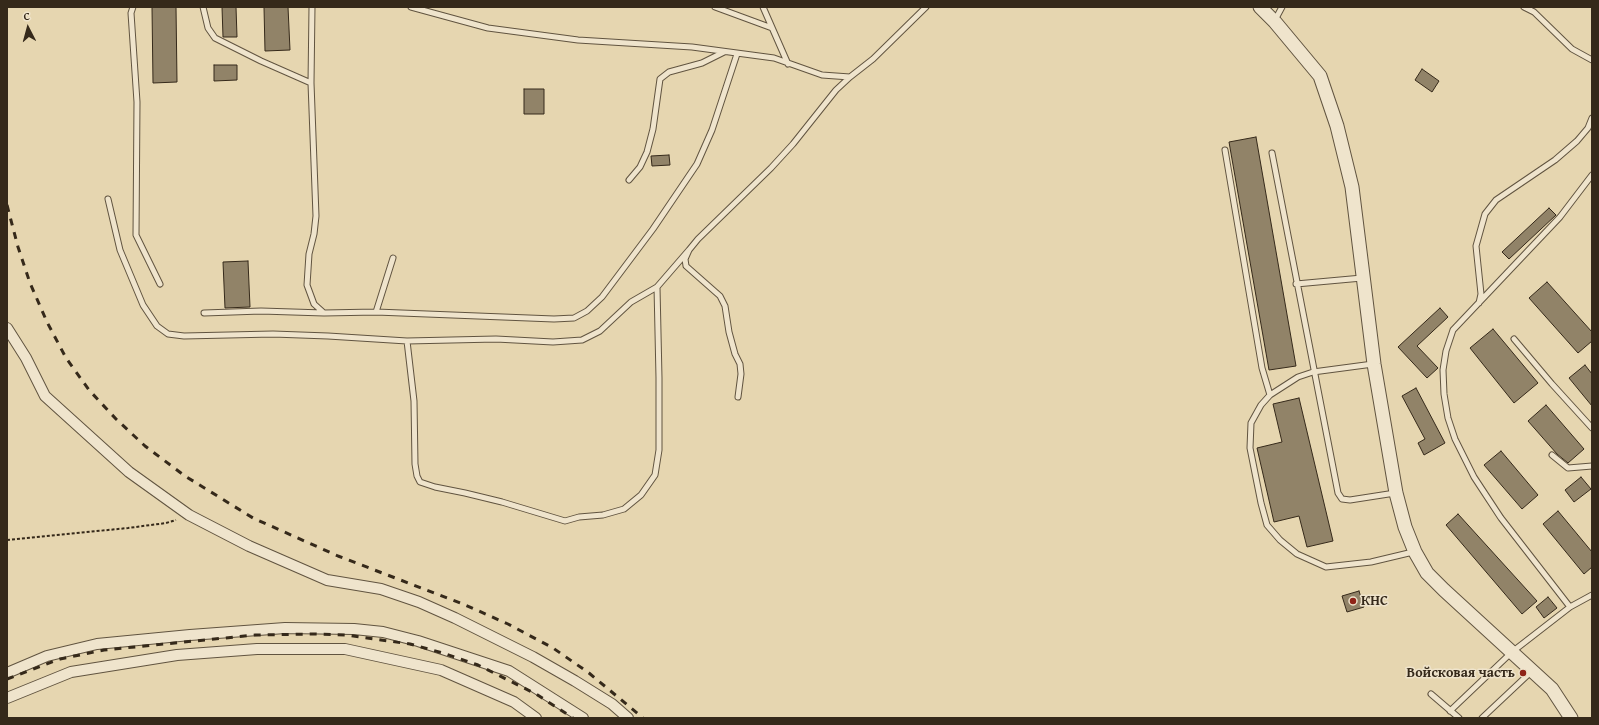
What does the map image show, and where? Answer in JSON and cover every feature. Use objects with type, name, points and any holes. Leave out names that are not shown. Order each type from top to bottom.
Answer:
[{"type":"street","points":[[1260,7],[1275,22],[1320,76],[1337,126],[1352,187],[1374,364],[1396,493],[1405,527],[1415,552],[1427,573],[1552,689],[1571,718]]},
{"type":"street","points":[[7,328],[26,358],[45,396],[129,472],[189,515],[249,546],[327,580],[381,589],[419,602],[455,618],[575,680],[612,704],[628,718]]},
{"type":"street","points":[[7,673],[47,656],[97,644],[286,628],[354,629],[383,632],[418,641],[509,671],[583,718]]},
{"type":"street","points":[[7,698],[71,672],[177,655],[257,649],[345,649],[441,670],[514,702],[536,718]]},
{"type":"lane","points":[[132,7],[131,13],[137,102],[136,235],[160,284]]},
{"type":"lane","points":[[203,7],[208,28],[215,38],[254,58],[311,83]]},
{"type":"lane","points":[[312,7],[311,83],[316,216],[314,234],[309,254],[307,285],[314,304],[324,313]]},
{"type":"lane","points":[[410,7],[488,28],[578,40],[692,47],[774,58],[822,75],[850,77]]},
{"type":"lane","points":[[715,7],[772,28]]},
{"type":"lane","points":[[763,7],[788,64]]},
{"type":"lane","points":[[108,199],[120,250],[143,305],[157,326],[168,334],[184,336],[328,336],[407,341],[496,339],[553,342],[582,340],[600,331],[631,302],[657,286],[689,250],[793,144],[836,90],[873,59],[926,7]]},
{"type":"lane","points":[[1275,22],[1282,7]]},
{"type":"lane","points":[[1524,7],[1534,12],[1572,49],[1592,60]]},
{"type":"lane","points":[[629,180],[640,167],[647,152],[653,129],[660,79],[669,72],[702,63],[725,52]]},
{"type":"lane","points":[[204,313],[261,311],[324,313],[376,312],[554,319],[574,318],[587,311],[602,297],[653,229],[697,164],[712,130],[737,54]]},
{"type":"lane","points":[[1479,303],[1481,294],[1476,246],[1485,214],[1496,200],[1555,160],[1577,141],[1588,128],[1592,118]]},
{"type":"lane","points":[[1225,150],[1262,368],[1270,395]]},
{"type":"lane","points":[[1272,153],[1313,372],[1338,493],[1342,499],[1350,500],[1396,493]]},
{"type":"lane","points":[[1570,607],[1502,518],[1474,477],[1455,439],[1448,418],[1444,394],[1444,370],[1446,351],[1454,330],[1560,217],[1592,175]]},
{"type":"lane","points":[[689,250],[685,259],[686,266],[720,296],[725,306],[729,332],[741,369],[738,397]]},
{"type":"lane","points":[[376,312],[394,258]]},
{"type":"lane","points":[[1296,284],[1363,278]]},
{"type":"lane","points":[[407,341],[414,401],[415,464],[417,476],[420,482],[435,487],[464,492],[502,502],[565,521],[579,517],[603,515],[624,509],[641,495],[655,475],[659,450],[657,286]]},
{"type":"lane","points":[[1514,339],[1592,428]]},
{"type":"lane","points":[[1374,364],[1313,372],[1298,377],[1270,395],[1261,405],[1251,423],[1250,448],[1261,503],[1267,525],[1280,540],[1298,554],[1326,567],[1377,561],[1415,552]]},
{"type":"lane","points":[[1552,455],[1568,468],[1592,466]]},
{"type":"lane","points":[[1450,711],[1512,652],[1570,607],[1592,595]]},
{"type":"lane","points":[[1482,718],[1532,671]]},
{"type":"lane","points":[[1431,694],[1459,718]]},
{"type":"path","points":[[7,540],[166,523],[189,515]]},
{"type":"building","points":[[152,7],[176,7],[177,82],[153,83]]},
{"type":"building","points":[[222,7],[236,7],[237,37],[223,37]]},
{"type":"building","points":[[264,7],[288,7],[290,50],[265,51]]},
{"type":"building","points":[[214,65],[237,65],[237,80],[214,81]]},
{"type":"building","points":[[1422,69],[1439,81],[1432,92],[1415,80]]},
{"type":"building","points":[[524,89],[544,89],[544,114],[524,114]]},
{"type":"building","points":[[1256,137],[1296,366],[1269,370],[1229,142]]},
{"type":"building","points":[[669,155],[670,165],[652,166],[651,156]]},
{"type":"building","points":[[1549,208],[1556,215],[1509,259],[1502,252]]},
{"type":"building","points":[[248,261],[250,307],[225,308],[223,262]]},
{"type":"building","points":[[1547,282],[1592,332],[1592,341],[1578,353],[1529,298]]},
{"type":"building","points":[[1440,308],[1448,317],[1417,346],[1438,368],[1427,378],[1398,347]]},
{"type":"building","points":[[1493,329],[1538,383],[1514,403],[1470,348]]},
{"type":"building","points":[[1585,365],[1592,374],[1592,406],[1569,378]]},
{"type":"building","points":[[1416,388],[1445,443],[1424,455],[1418,443],[1425,439],[1402,396]]},
{"type":"building","points":[[1299,398],[1333,541],[1307,547],[1299,516],[1274,522],[1257,448],[1282,442],[1273,404]]},
{"type":"building","points":[[1546,405],[1584,449],[1568,463],[1557,454],[1528,421]]},
{"type":"building","points":[[1501,451],[1538,495],[1522,509],[1484,465]]},
{"type":"building","points":[[1581,477],[1591,489],[1574,502],[1565,490]]},
{"type":"building","points":[[1558,511],[1592,552],[1592,567],[1584,574],[1543,524]]},
{"type":"building","points":[[1458,514],[1537,601],[1522,614],[1446,525]]},
{"type":"building","name":"КНС","points":[[1359,591],[1364,607],[1347,612],[1342,596]]},
{"type":"building","points":[[1548,597],[1557,608],[1544,618],[1536,607]]},
{"type":"railway","points":[[7,205],[18,247],[30,283],[47,322],[66,358],[89,390],[116,419],[145,446],[185,476],[253,518],[338,556],[463,604],[508,624],[553,648],[589,673],[643,718]]},
{"type":"railway","points":[[7,679],[60,659],[104,650],[255,635],[346,635],[410,644],[478,665],[536,694],[573,718]]},
{"type":"place","name":"КНС","points":[[1353,601]]},
{"type":"place","name":"Войсковая часть","points":[[1523,673]]}]
